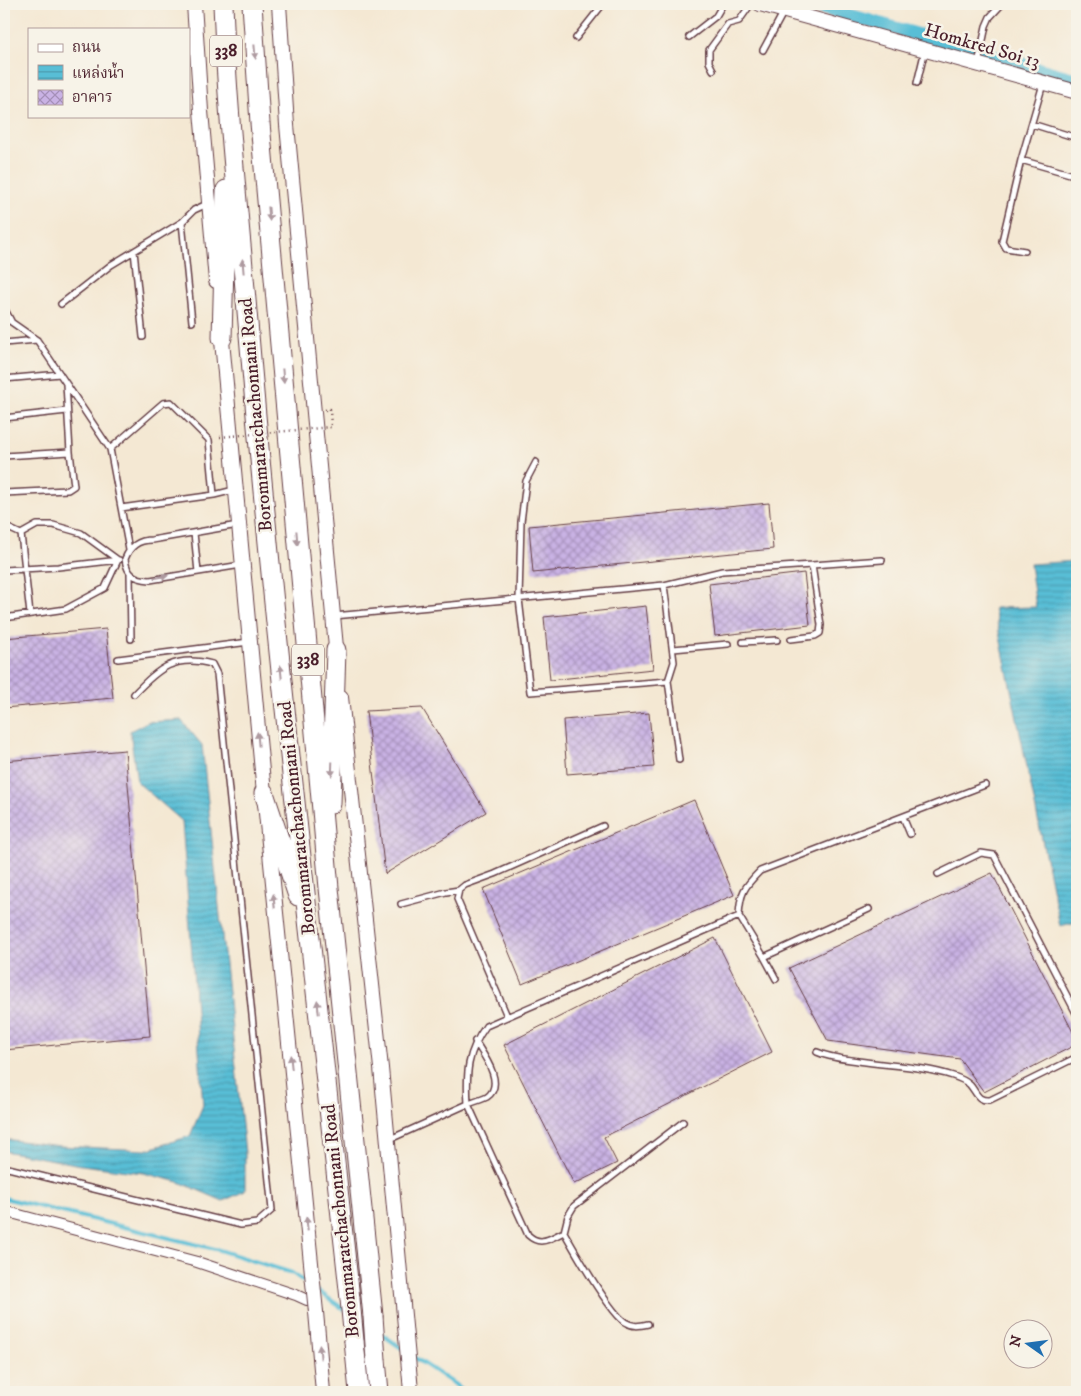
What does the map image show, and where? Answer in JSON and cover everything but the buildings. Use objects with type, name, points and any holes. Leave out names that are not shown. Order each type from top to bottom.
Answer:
[{"type":"highway","name":"Borommaratchachonnani Road","points":[[223,4],[258,449],[359,1392]]},
{"type":"highway","name":"Borommaratchachonnani Road","points":[[252,4],[260,124],[329,888],[373,1316],[379,1392]]},
{"type":"highway","points":[[222,338],[229,99]]},
{"type":"highway","points":[[329,888],[336,650]]},
{"type":"highway","points":[[264,793],[310,933]]},
{"type":"main road","points":[[194,4],[209,202],[238,524],[323,1392]]},
{"type":"main road","points":[[279,4],[288,135],[336,650],[388,1140],[410,1386]]},
{"type":"main road","name":"Homkred Soi 13","points":[[760,4],[926,50],[979,61],[1044,82],[1076,90]]},
{"type":"street","points":[[4,1212],[197,1262],[307,1300]]},
{"type":"lane","points":[[576,38],[603,4]]},
{"type":"lane","points":[[689,37],[716,16],[723,4]]},
{"type":"lane","points":[[713,70],[709,62],[709,50],[728,24],[739,21],[751,4]]},
{"type":"lane","points":[[979,61],[986,26],[990,17],[1002,4]]},
{"type":"lane","points":[[763,50],[784,10]]},
{"type":"lane","points":[[916,83],[926,50]]},
{"type":"lane","points":[[1025,251],[1006,248],[1002,241],[1021,160],[1044,82]]},
{"type":"lane","points":[[1032,124],[1077,138]]},
{"type":"lane","points":[[1021,160],[1077,176]]},
{"type":"lane","points":[[61,304],[111,265],[182,222],[194,210],[209,202]]},
{"type":"lane","points":[[182,222],[192,322]]},
{"type":"lane","points":[[134,251],[143,336]]},
{"type":"lane","points":[[4,308],[13,323]]},
{"type":"lane","points":[[4,320],[7,319],[37,340],[110,449],[128,550],[125,559],[130,574],[131,639]]},
{"type":"lane","points":[[4,343],[37,340]]},
{"type":"lane","points":[[4,379],[60,374]]},
{"type":"lane","points":[[4,493],[68,490],[74,486],[66,383]]},
{"type":"lane","points":[[110,449],[163,403],[171,402],[209,440],[214,496]]},
{"type":"lane","points":[[4,418],[67,411]]},
{"type":"lane","points":[[4,456],[70,452]]},
{"type":"lane","points":[[536,462],[526,481],[521,522],[520,599],[530,692],[668,682]]},
{"type":"lane","points":[[121,508],[214,496],[235,489]]},
{"type":"lane","points":[[21,534],[37,524],[53,525],[81,533],[118,560]]},
{"type":"lane","points":[[128,550],[137,542],[144,540],[238,524]]},
{"type":"lane","points":[[4,526],[21,534]]},
{"type":"lane","points":[[194,533],[198,572]]},
{"type":"lane","points":[[21,534],[30,614]]},
{"type":"lane","points":[[4,570],[58,567],[125,559]]},
{"type":"lane","points":[[4,618],[66,609],[105,588],[118,560]]},
{"type":"lane","points":[[333,616],[664,585],[722,571],[882,560]]},
{"type":"lane","points":[[791,639],[815,636],[820,633],[821,625],[812,564]]},
{"type":"lane","points":[[130,574],[138,579],[150,580],[242,565]]},
{"type":"lane","points":[[664,585],[674,662],[668,682],[678,760]]},
{"type":"lane","points":[[743,642],[776,640]]},
{"type":"lane","points":[[118,659],[249,642]]},
{"type":"lane","points":[[673,650],[728,644]]},
{"type":"lane","points":[[4,1167],[241,1224],[257,1223],[272,1210],[217,674],[212,664],[198,660],[170,664],[148,679],[134,694]]},
{"type":"lane","points":[[776,979],[739,916],[740,900],[747,884],[760,871],[985,785]]},
{"type":"lane","points":[[902,816],[910,834]]},
{"type":"lane","points":[[401,904],[459,890],[603,826]]},
{"type":"lane","points":[[938,874],[981,853],[994,855],[1077,1015]]},
{"type":"lane","points":[[459,890],[457,899],[507,1016]]},
{"type":"lane","points":[[764,957],[869,909]]},
{"type":"lane","points":[[564,1232],[541,1242],[534,1240],[528,1235],[468,1104],[467,1086],[470,1055],[475,1041],[486,1026],[507,1016],[739,916]]},
{"type":"lane","points":[[388,1140],[486,1097],[492,1092],[494,1085],[493,1072],[475,1041]]},
{"type":"lane","points":[[817,1052],[827,1056],[876,1064],[918,1067],[953,1076],[970,1086],[978,1097],[984,1101],[990,1100],[1077,1057]]},
{"type":"lane","points":[[648,1324],[634,1326],[624,1322],[608,1303],[564,1232],[568,1216],[574,1206],[683,1122]]},
{"type":"path","points":[[220,437],[332,427]]},
{"type":"water","points":[[1077,561],[1077,922],[1060,926],[994,608],[1036,607],[1030,564]]},
{"type":"water","points":[[181,720],[202,745],[245,1153],[245,1191],[223,1201],[179,1182],[143,1173],[82,1165],[4,1151],[4,1139],[60,1146],[146,1150],[190,1136],[203,1105],[182,821],[137,782],[130,731],[147,722]]},
{"type":"waterway","points":[[809,4],[1077,80]]},
{"type":"waterway","points":[[4,1198],[219,1250],[292,1273],[310,1286]]},
{"type":"waterway","points":[[318,1291],[345,1310]]},
{"type":"waterway","points":[[380,1333],[403,1349]]},
{"type":"waterway","points":[[411,1355],[466,1392]]}]
